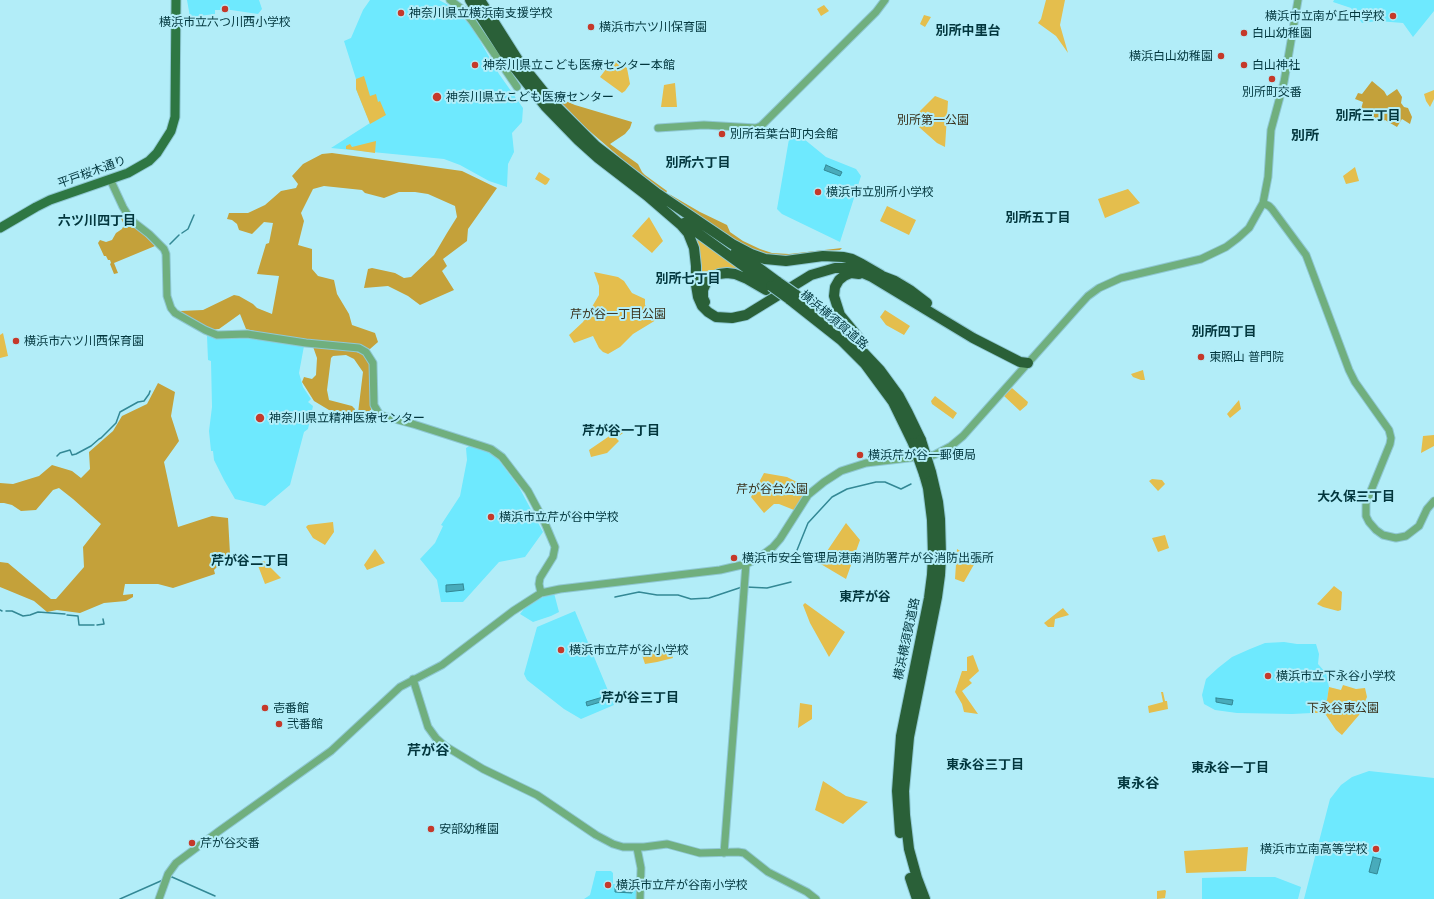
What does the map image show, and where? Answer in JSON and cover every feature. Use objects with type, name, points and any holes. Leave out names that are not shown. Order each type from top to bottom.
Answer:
[{"type":"highway","name":"横浜横須賀道路","points":[[470,0],[510,62],[544,106],[578,140],[598,158],[644,194],[789,298],[854,352],[893,402],[917,441]]},
{"type":"highway","name":"横浜横須賀道路","points":[[480,0],[518,60],[551,101],[596,146],[658,194],[771,286]]},
{"type":"highway","points":[[644,194],[681,225],[688,233],[694,248],[698,297],[702,306],[716,317],[732,318],[746,315],[800,281],[824,270],[846,268],[878,277]]},
{"type":"highway","points":[[658,194],[732,244],[751,254],[766,259],[786,261],[812,257],[843,256],[852,259],[973,338],[1020,362],[1028,364]]},
{"type":"highway","points":[[789,298],[771,286],[736,274],[726,273],[719,274],[711,278],[706,283],[703,290],[703,298],[707,306],[719,314],[736,314],[748,310],[799,277],[822,266],[851,264],[878,277]]},
{"type":"highway","points":[[878,277],[851,273],[844,276],[839,280],[835,287],[834,296],[840,315],[880,365],[891,384]]},
{"type":"highway","name":"横浜横須賀道路","points":[[789,298],[828,319],[846,334],[870,358],[891,384],[907,411],[938,502],[940,519],[940,575],[909,737],[904,791],[909,849],[925,899]]},
{"type":"highway","name":"横浜横須賀道路","points":[[917,899],[900,836],[897,791],[901,736],[929,598],[932,575],[932,520],[927,473]]},
{"type":"main road","name":"平戸桜木通り","points":[[0,228],[36,206],[128,173],[149,160],[157,152],[171,131],[175,117],[176,0]]},
{"type":"street","points":[[450,0],[462,9],[472,21],[517,87]]},
{"type":"street","points":[[658,128],[704,124],[756,128],[761,126],[876,12],[885,0]]},
{"type":"street","points":[[159,899],[168,874],[176,863],[331,751],[400,687],[442,665],[513,611],[541,593],[560,589],[720,570],[746,564],[757,559],[773,547],[808,495],[841,471],[866,463],[934,455],[951,446],[963,436],[1080,304],[1099,288],[1121,278],[1201,259],[1226,247],[1248,228],[1263,203],[1268,177],[1271,130],[1285,74],[1298,0]]},
{"type":"street","points":[[110,179],[131,220],[149,234],[164,249],[166,254],[167,296],[170,308],[175,313],[217,335],[247,334],[306,343],[359,348],[366,352],[373,363],[374,405],[380,416],[413,424],[491,449],[502,457],[528,491],[547,526],[556,547],[553,557],[540,578],[539,584],[541,593]]},
{"type":"street","points":[[1263,203],[1270,206],[1306,255],[1349,370],[1355,382],[1389,430],[1391,438],[1390,444],[1366,503],[1366,516],[1369,522],[1383,535],[1396,538],[1406,536],[1419,526],[1427,509],[1434,500]]},
{"type":"street","points":[[724,853],[746,564]]},
{"type":"street","points":[[413,679],[428,727],[436,738],[445,746],[482,768],[537,796],[596,835],[613,844],[623,847],[637,848],[667,844],[700,853],[738,852],[744,854],[768,872],[807,892],[816,899]]},
{"type":"street","points":[[637,848],[641,868],[640,899]]},
{"type":"shaded area","name":"横浜市立六つ川西小学校","points":[[187,0],[259,0],[262,9],[258,14],[231,10],[215,10],[215,14],[190,17]]},
{"type":"shaded area","name":"神奈川県立こども医療センター","points":[[370,0],[439,0],[452,7],[472,27],[499,74],[523,108],[522,122],[512,133],[514,152],[508,164],[507,187],[489,181],[460,165],[444,159],[331,148],[370,123],[356,89],[356,79],[344,41],[351,38],[363,10]]},
{"type":"shaded area","name":"横浜市立南が丘中学校","points":[[1334,0],[1434,0],[1434,11],[1413,37],[1403,23],[1378,21],[1362,23],[1351,8],[1333,2]]},
{"type":"shaded area","points":[[1372,81],[1384,91],[1387,96],[1397,89],[1402,97],[1401,103],[1404,107],[1408,108],[1412,117],[1410,124],[1402,119],[1397,127],[1385,120],[1383,121],[1371,116],[1358,120],[1363,102],[1355,99],[1358,93],[1362,94]]},
{"type":"shaded area","points":[[556,97],[575,105],[632,122],[630,128],[625,134],[610,144],[638,164],[642,172],[667,191],[666,193],[637,172],[586,128]]},
{"type":"shaded area","name":"横浜市立別所小学校","points":[[789,139],[804,139],[826,157],[856,169],[861,176],[840,242],[782,214],[777,209]]},
{"type":"shaded area","points":[[332,153],[462,171],[497,188],[468,229],[467,241],[443,259],[447,266],[442,271],[454,290],[420,305],[408,296],[388,286],[364,288],[368,269],[372,268],[395,273],[404,278],[411,277],[434,255],[457,217],[455,206],[428,194],[415,192],[399,192],[384,198],[365,193],[362,190],[324,186],[313,189],[301,213],[304,221],[298,245],[312,249],[312,269],[318,276],[334,280],[337,294],[349,314],[352,325],[375,333],[378,342],[370,349],[347,343],[348,349],[365,355],[370,363],[371,410],[367,413],[358,413],[363,372],[354,359],[346,355],[333,356],[331,358],[327,390],[329,400],[352,406],[355,409],[353,414],[329,410],[314,401],[302,382],[304,377],[312,379],[316,375],[317,358],[311,341],[271,335],[246,329],[240,314],[219,329],[209,330],[180,314],[180,311],[203,310],[234,295],[239,296],[257,308],[272,314],[279,276],[257,274],[266,244],[269,243],[273,223],[264,222],[252,234],[239,230],[237,224],[232,220],[227,219],[229,213],[248,213],[265,205],[281,191],[296,188],[298,184],[292,176],[303,164],[322,154]]},
{"type":"shaded area","points":[[826,165],[842,172],[840,176],[824,170]]},
{"type":"shaded area","points":[[669,194],[700,212],[727,225],[730,232],[743,241],[772,253],[789,254],[842,248],[840,250],[824,251],[785,260],[754,253],[679,204]]},
{"type":"shaded area","points":[[122,213],[155,246],[114,263],[118,273],[114,274],[110,260],[104,256],[98,243],[100,240],[106,242],[112,240],[116,233],[122,229],[124,225],[120,216]]},
{"type":"shaded area","name":"神奈川県立精神医療センター","points":[[207,336],[218,338],[254,337],[304,346],[299,373],[303,387],[311,399],[308,402],[313,406],[308,429],[304,432],[290,485],[265,506],[235,499],[214,460],[213,451],[211,451],[209,431],[212,407],[211,361],[208,360]]},
{"type":"shaded area","points":[[158,383],[175,392],[171,416],[179,441],[164,462],[178,527],[212,516],[228,518],[230,554],[214,570],[215,574],[173,588],[158,584],[125,584],[123,595],[133,594],[133,597],[126,601],[104,603],[80,613],[57,610],[47,612],[34,601],[0,587],[0,562],[8,563],[51,599],[56,599],[84,567],[83,547],[101,524],[59,488],[53,490],[36,510],[21,511],[12,505],[0,503],[0,483],[13,484],[39,476],[52,465],[72,471],[81,478],[90,469],[89,452],[113,431],[122,416],[147,404]]},
{"type":"shaded area","name":"横浜市立芹が谷中学校","points":[[471,445],[489,452],[498,459],[519,487],[543,532],[525,557],[499,562],[463,602],[441,602],[437,580],[420,559],[435,543],[443,526],[441,525],[460,496],[467,460],[466,448]]},
{"type":"shaded area","points":[[463,584],[464,590],[446,592],[446,585]]},
{"type":"shaded area","points":[[554,593],[559,612],[533,622],[520,614],[527,605]]},
{"type":"shaded area","name":"横浜市立芹が谷小学校","points":[[575,611],[614,705],[581,719],[564,709],[527,680],[524,674],[537,627]]},
{"type":"shaded area","name":"横浜市立下永谷小学校","points":[[1284,642],[1316,644],[1319,654],[1318,664],[1326,673],[1329,687],[1327,700],[1312,713],[1237,713],[1215,710],[1204,704],[1202,695],[1206,679],[1232,657],[1265,643]]},
{"type":"shaded area","points":[[603,697],[604,701],[587,706],[586,702]]},
{"type":"shaded area","points":[[1216,698],[1233,700],[1232,705],[1216,702]]},
{"type":"shaded area","name":"横浜市立南高等学校","points":[[1369,771],[1434,778],[1434,899],[1304,899],[1330,799],[1341,785],[1352,777]]},
{"type":"shaded area","points":[[1373,857],[1381,859],[1377,874],[1369,872]]},
{"type":"shaded area","name":"横浜市立芹が谷南小学校","points":[[596,871],[611,871],[613,873],[613,884],[636,885],[636,899],[584,899],[590,895]]},
{"type":"shaded area","points":[[1275,877],[1301,887],[1298,899],[1202,899],[1202,878]]},
{"type":"shaded area","points":[[615,888],[632,888],[632,893],[615,892]]},
{"type":"green space","points":[[1046,0],[1065,0],[1060,25],[1068,53],[1056,36],[1038,23],[1041,19]]},
{"type":"green space","points":[[824,5],[829,11],[821,16],[817,9]]},
{"type":"green space","points":[[924,15],[931,17],[925,27],[920,24]]},
{"type":"green space","points":[[613,60],[627,68],[630,84],[622,93],[600,77]]},
{"type":"green space","points":[[364,76],[370,96],[376,94],[378,102],[380,101],[386,115],[370,124],[356,89],[356,79]]},
{"type":"green space","points":[[675,83],[677,107],[661,107],[664,85]]},
{"type":"green space","points":[[1434,90],[1434,99],[1430,107],[1424,94]]},
{"type":"green space","name":"別所第一公園","points":[[935,96],[948,101],[945,147],[937,143],[911,120]]},
{"type":"green space","points":[[376,141],[375,153],[346,149],[346,146],[350,144],[352,147]]},
{"type":"green space","points":[[1355,167],[1359,181],[1346,184],[1343,176]]},
{"type":"green space","points":[[539,172],[550,179],[547,184],[545,185],[535,179]]},
{"type":"green space","points":[[1128,189],[1140,203],[1105,218],[1098,199]]},
{"type":"green space","points":[[887,206],[916,220],[909,235],[880,221]]},
{"type":"green space","points":[[649,217],[663,241],[652,253],[632,236]]},
{"type":"green space","points":[[693,234],[744,271],[742,273],[714,270],[702,279],[699,286]]},
{"type":"green space","name":"芹が谷一丁目公園","points":[[594,272],[618,277],[624,281],[632,293],[645,299],[645,305],[656,320],[633,334],[620,347],[608,354],[599,348],[593,336],[574,343],[569,335],[583,322],[599,295],[599,286]]},
{"type":"green space","points":[[885,310],[910,326],[904,335],[886,325],[880,317]]},
{"type":"green space","points":[[3,333],[8,356],[0,358],[0,335]]},
{"type":"green space","points":[[1143,370],[1145,380],[1133,377],[1131,374]]},
{"type":"green space","points":[[1012,388],[1028,402],[1027,405],[1020,411],[1004,396]]},
{"type":"green space","points":[[935,396],[957,413],[953,419],[932,404],[931,401]]},
{"type":"green space","points":[[1239,400],[1241,409],[1230,418],[1227,414]]},
{"type":"green space","points":[[618,427],[623,433],[616,438],[619,441],[607,453],[591,457],[589,450],[608,437]]},
{"type":"green space","points":[[1434,435],[1434,446],[1421,453],[1423,436]]},
{"type":"green space","name":"芹が谷台公園","points":[[764,473],[787,477],[797,482],[798,486],[805,494],[794,510],[779,504],[774,504],[764,513],[751,497]]},
{"type":"green space","points":[[1152,479],[1162,480],[1165,484],[1158,491],[1149,481]]},
{"type":"green space","points":[[333,522],[334,532],[325,545],[313,538],[306,527],[308,525]]},
{"type":"green space","points":[[846,523],[860,540],[846,579],[819,563]]},
{"type":"green space","points":[[1165,535],[1169,548],[1158,552],[1152,538]]},
{"type":"green space","points":[[375,549],[385,563],[367,570],[364,565]]},
{"type":"green space","points":[[957,549],[976,561],[964,582],[955,579]]},
{"type":"green space","points":[[264,561],[281,578],[265,584],[257,563]]},
{"type":"green space","points":[[1334,586],[1342,592],[1341,610],[1338,611],[1317,604]]},
{"type":"green space","points":[[805,603],[845,632],[829,657],[810,623],[803,605]]},
{"type":"green space","points":[[1063,608],[1069,615],[1055,619],[1054,627],[1048,627],[1044,623]]},
{"type":"green space","points":[[669,647],[673,658],[645,664],[642,655]]},
{"type":"green space","points":[[973,655],[979,671],[969,680],[972,683],[962,691],[978,714],[964,712],[962,704],[955,692],[962,671],[967,671],[967,657]]},
{"type":"green space","name":"下永谷東公園","points":[[1343,685],[1356,689],[1365,688],[1367,697],[1359,715],[1342,735],[1336,730],[1326,715],[1322,713],[1312,713],[1327,700],[1329,687],[1341,690]]},
{"type":"green space","points":[[1161,692],[1163,692],[1165,701],[1167,701],[1168,709],[1149,713],[1148,706],[1163,702]]},
{"type":"green space","points":[[800,703],[812,705],[812,719],[798,728]]},
{"type":"green space","points":[[823,781],[846,796],[868,802],[843,824],[815,810]]},
{"type":"green space","points":[[1248,847],[1246,871],[1186,873],[1184,851]]},
{"type":"green space","points":[[1165,890],[1165,898],[1157,899],[1157,891]]},
{"type":"waterway","points":[[182,233],[188,229],[194,215]]},
{"type":"waterway","points":[[170,244],[179,235]]},
{"type":"waterway","points":[[57,456],[60,453],[70,450],[72,455],[76,454],[91,446],[116,423],[120,412],[138,402],[144,401],[150,391]]},
{"type":"waterway","points":[[793,560],[808,523],[832,497],[847,489],[876,482],[885,482],[901,489],[911,484]]},
{"type":"waterway","points":[[746,587],[767,588],[791,582]]},
{"type":"waterway","points":[[615,597],[639,592],[657,595],[678,595],[691,599],[709,598],[742,587]]},
{"type":"waterway","points":[[6,611],[12,611],[23,616],[38,612],[65,614]]},
{"type":"waterway","points":[[67,615],[78,616],[79,625],[94,625]]},
{"type":"waterway","points":[[97,625],[104,624],[103,619]]},
{"type":"waterway","points":[[169,878],[172,877],[215,896]]},
{"type":"waterway","points":[[120,899],[163,880]]},
{"type":"place","name":"横浜市立六つ川西小学校","points":[[225,9]]},
{"type":"place","name":"神奈川県立横浜南支援学校","points":[[401,13]]},
{"type":"place","name":"横浜市立南が丘中学校","points":[[1393,16]]},
{"type":"place","name":"横浜市六ツ川保育園","points":[[591,27]]},
{"type":"place","name":"白山幼稚園","points":[[1244,33]]},
{"type":"place","name":"横浜白山幼稚園","points":[[1221,56]]},
{"type":"place","name":"神奈川県立こども医療センター本館","points":[[475,65]]},
{"type":"place","name":"白山神社","points":[[1244,65]]},
{"type":"place","name":"別所町交番","points":[[1272,79]]},
{"type":"place","name":"神奈川県立こども医療センター","points":[[437,97]]},
{"type":"place","name":"別所若葉台町内会館","points":[[722,134]]},
{"type":"place","name":"横浜市立別所小学校","points":[[818,192]]},
{"type":"place","name":"横浜市六ツ川西保育園","points":[[16,341]]},
{"type":"place","name":"東照山 普門院","points":[[1201,357]]},
{"type":"place","name":"神奈川県立精神医療センター","points":[[260,418]]},
{"type":"place","name":"横浜芹が谷一郵便局","points":[[860,455]]},
{"type":"place","name":"横浜市立芹が谷中学校","points":[[491,517]]},
{"type":"place","name":"横浜市安全管理局港南消防署芹が谷消防出張所","points":[[734,558]]},
{"type":"place","name":"横浜市立芹が谷小学校","points":[[561,650]]},
{"type":"place","name":"横浜市立下永谷小学校","points":[[1268,676]]},
{"type":"place","name":"壱番館","points":[[265,708]]},
{"type":"place","name":"弐番館","points":[[279,724]]},
{"type":"place","name":"安部幼稚園","points":[[431,829]]},
{"type":"place","name":"芹が谷交番","points":[[192,843]]},
{"type":"place","name":"横浜市立南高等学校","points":[[1376,849]]},
{"type":"place","name":"横浜市立芹が谷南小学校","points":[[608,885]]},
{"type":"district","name":"別所中里台","points":[[968,31]]},
{"type":"district","name":"別所三丁目","points":[[1368,116]]},
{"type":"district","name":"別所","points":[[1305,136]]},
{"type":"district","name":"別所六丁目","points":[[698,163]]},
{"type":"district","name":"別所五丁目","points":[[1038,218]]},
{"type":"district","name":"六ツ川四丁目","points":[[97,221]]},
{"type":"district","name":"別所七丁目","points":[[688,279]]},
{"type":"district","name":"別所四丁目","points":[[1224,332]]},
{"type":"district","name":"芹が谷一丁目","points":[[621,431]]},
{"type":"district","name":"大久保三丁目","points":[[1356,497]]},
{"type":"district","name":"芹が谷二丁目","points":[[250,561]]},
{"type":"district","name":"東芹が谷","points":[[865,597]]},
{"type":"district","name":"芹が谷三丁目","points":[[640,698]]},
{"type":"district","name":"芹が谷","points":[[428,751]]},
{"type":"district","name":"東永谷三丁目","points":[[985,765]]},
{"type":"district","name":"東永谷一丁目","points":[[1230,768]]},
{"type":"district","name":"東永谷","points":[[1138,784]]}]
